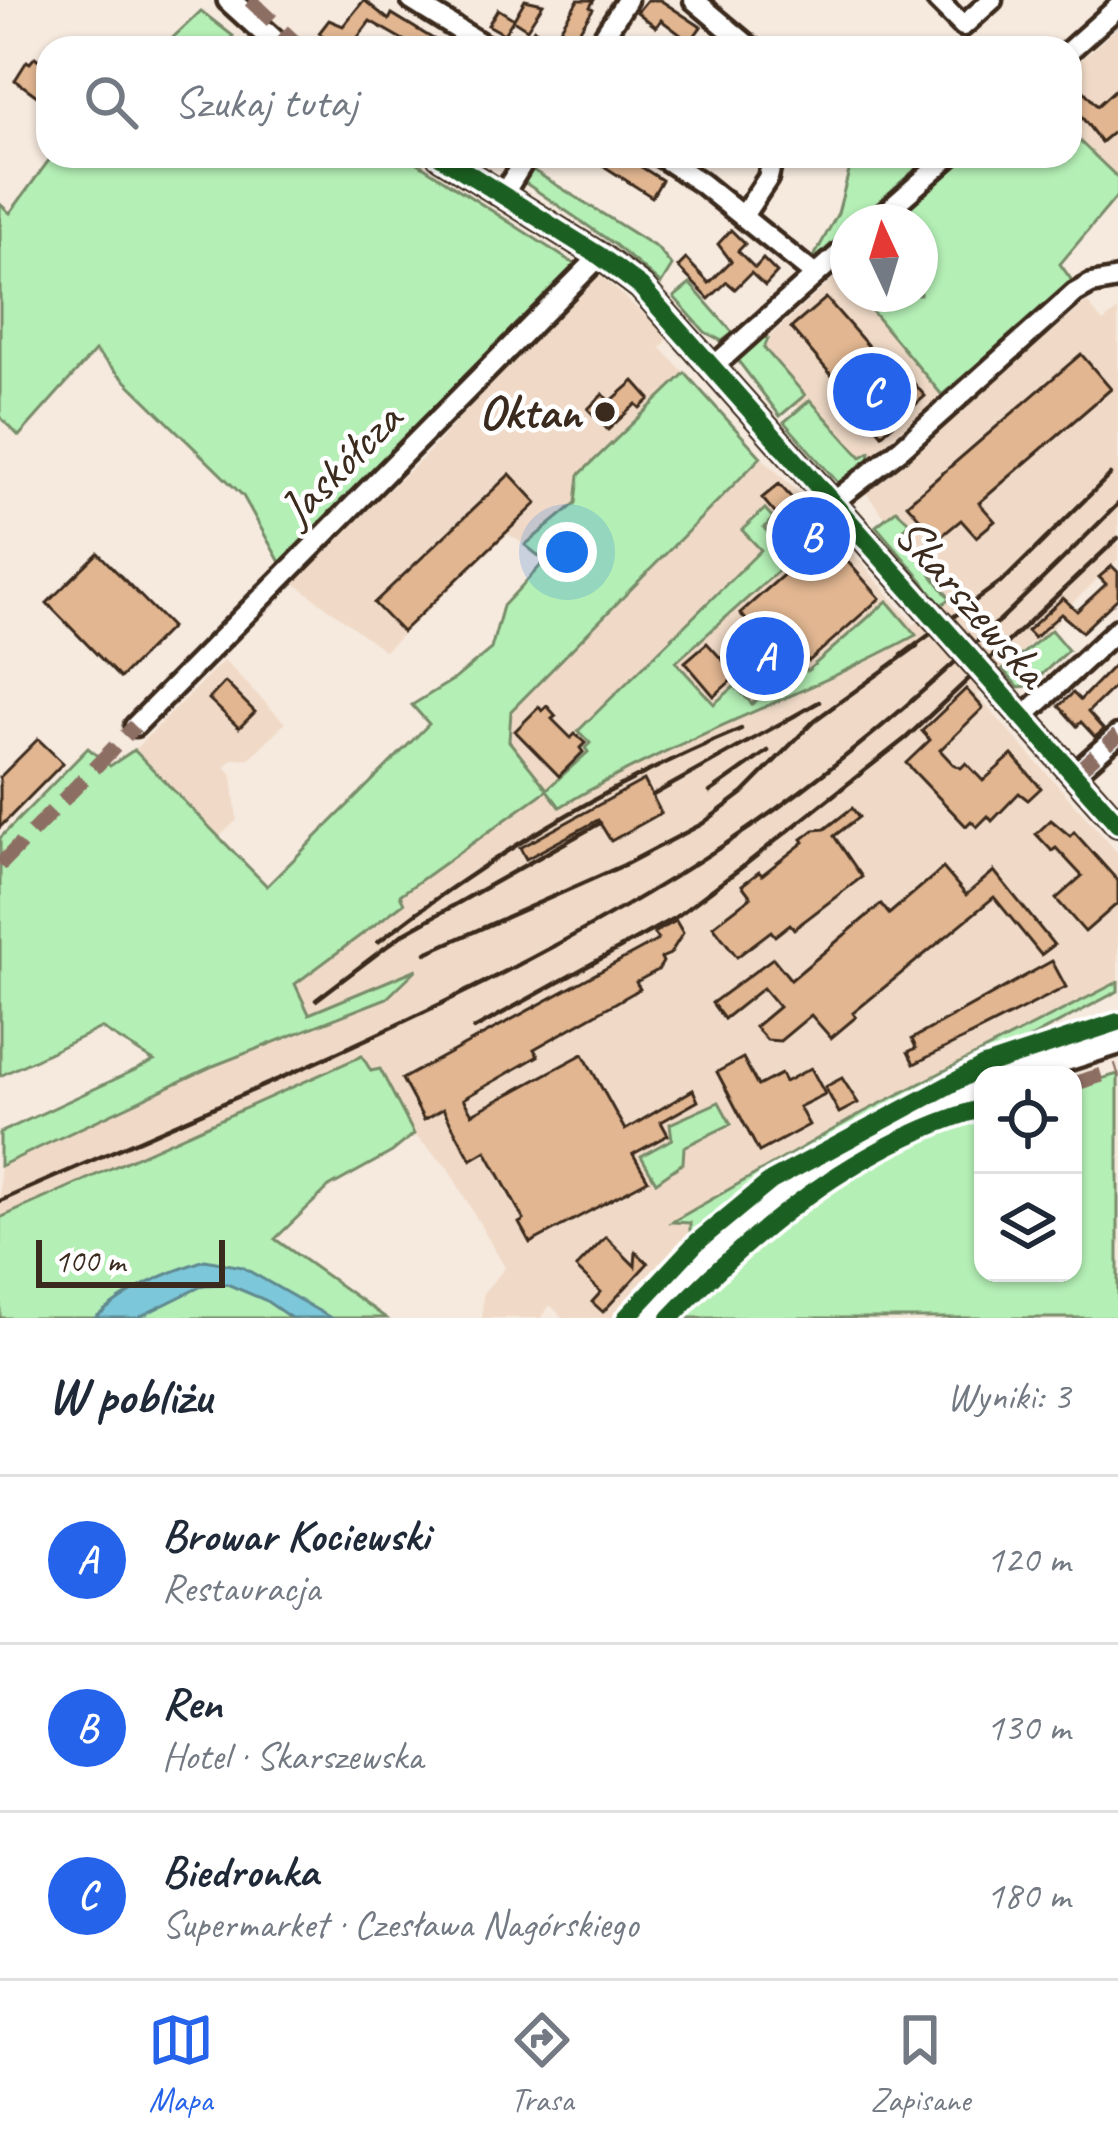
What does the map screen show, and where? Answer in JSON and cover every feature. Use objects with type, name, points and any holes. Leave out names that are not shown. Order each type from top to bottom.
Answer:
[{"type":"main road","points":[[230,0],[269,36]]},
{"type":"main road","name":"Skarszewska","points":[[459,168],[600,256],[640,287],[1118,824]]},
{"type":"main road","points":[[1045,1066],[1118,1042]]},
{"type":"main road","points":[[1082,1066],[1118,1055]]},
{"type":"main road","points":[[645,1318],[693,1266],[784,1188],[896,1121],[974,1090]]},
{"type":"main road","points":[[659,1318],[723,1253],[798,1193],[894,1136],[974,1102]]},
{"type":"street","points":[[411,0],[469,36]]},
{"type":"street","points":[[604,36],[626,0]]},
{"type":"street","points":[[694,0],[737,36]]},
{"type":"street","points":[[937,0],[963,26],[992,0]]},
{"type":"street","points":[[1082,40],[1118,8]]},
{"type":"street","points":[[503,195],[520,168]]},
{"type":"street","points":[[679,168],[815,275]]},
{"type":"street","points":[[743,216],[770,168]]},
{"type":"street","points":[[895,204],[936,168]]},
{"type":"street","name":"Jaskółcza","points":[[135,726],[600,256]]},
{"type":"street","points":[[714,366],[830,262]]},
{"type":"street","points":[[832,503],[902,448],[1075,293],[1091,284],[1118,279]]},
{"type":"street","points":[[1022,718],[1118,629]]},
{"type":"street","points":[[1073,775],[1118,735]]},
{"type":"shaded area","points":[[1118,27],[1118,178],[1082,144],[1082,58]]},
{"type":"shaded area","points":[[592,273],[669,337],[661,348],[685,373],[579,474],[576,503],[525,545],[508,534],[385,651],[289,579],[422,459]]},
{"type":"shaded area","points":[[830,282],[830,312],[872,312],[942,395],[851,474],[753,351]]},
{"type":"shaded area","points":[[1087,302],[1103,322],[1118,310],[1118,559],[1056,619],[1051,630],[977,695],[1118,853],[1118,982],[864,1112],[675,1222],[690,1223],[690,1242],[621,1318],[563,1318],[550,1305],[541,1318],[482,1318],[483,1293],[505,1268],[448,1168],[414,1134],[380,1070],[0,1228],[0,1166],[213,1066],[387,997],[414,972],[308,1015],[295,984],[403,902],[399,895],[547,790],[509,741],[511,711],[761,457],[822,515],[914,625],[948,598],[866,493]]},
{"type":"shaded area","points":[[224,660],[285,723],[249,759],[233,759],[225,766],[232,775],[237,820],[219,837],[134,750]]},
{"type":"green space","points":[[201,11],[233,36],[175,36]]},
{"type":"green space","points":[[1082,144],[1118,178],[1118,195],[1060,264],[1073,282],[942,395],[873,312],[938,312],[938,204],[906,204],[947,168],[1082,168]]},
{"type":"green space","points":[[43,168],[426,168],[579,267],[281,564],[243,496],[95,351],[19,436],[0,417],[0,204],[10,213]]},
{"type":"green space","points":[[850,168],[917,168],[876,204],[840,204]]},
{"type":"green space","points":[[531,169],[657,248],[672,266],[661,284],[614,244],[524,182]]},
{"type":"green space","points":[[830,228],[830,245],[811,262]]},
{"type":"green space","points":[[690,284],[733,333],[722,341],[705,332],[674,297]]},
{"type":"green space","points":[[759,335],[768,339],[764,348],[805,395],[780,416],[739,362],[747,345]]},
{"type":"green space","points":[[685,373],[761,457],[511,711],[509,741],[547,789],[588,752],[585,748],[590,743],[578,731],[761,550],[742,530],[765,509],[773,518],[764,528],[787,554],[788,562],[676,662],[714,704],[735,686],[752,704],[766,692],[769,695],[802,667],[807,671],[887,601],[916,635],[647,760],[560,807],[547,790],[400,895],[404,903],[295,984],[309,1014],[417,969],[387,998],[213,1066],[0,1166],[0,1133],[154,1061],[101,1028],[0,1076],[0,838],[88,748],[110,766],[134,750],[267,886],[429,724],[412,705],[491,649],[503,606],[545,561],[525,545],[576,503],[579,475]]},
{"type":"green space","points":[[810,400],[861,457],[870,452],[869,463],[840,485],[784,422]]},
{"type":"green space","points":[[896,510],[909,522],[901,534],[950,599],[938,607],[923,581],[876,526]]},
{"type":"green space","points":[[1051,630],[1068,650],[1029,686],[1018,687],[1003,670]]},
{"type":"green space","points":[[1118,982],[1118,991],[770,1177],[690,1242],[690,1223],[672,1222],[864,1112]]},
{"type":"green space","points":[[362,1056],[371,1071],[380,1069],[414,1134],[392,1152],[329,1187],[275,1239],[386,1318],[0,1318],[0,1218]]},
{"type":"green space","points":[[1118,1074],[1118,1318],[679,1318],[744,1254],[818,1195],[898,1146],[974,1114],[974,1282],[1082,1282],[1082,1084]]},
{"type":"green space","points":[[719,1102],[731,1124],[684,1147],[683,1163],[656,1182],[641,1156],[672,1139],[670,1124]]},
{"type":"water","points":[[205,1260],[242,1267],[331,1318],[291,1318],[265,1300],[227,1284],[204,1285],[137,1318],[95,1318],[147,1283]]},
{"type":"building","points":[[364,0],[389,20],[392,14],[428,36],[396,36],[370,21],[359,36],[319,33],[329,20],[343,26]]},
{"type":"building","points":[[525,0],[543,4],[527,29],[513,20],[504,34],[488,25],[498,9],[514,19]]},
{"type":"building","points":[[578,0],[594,0],[576,36],[550,36],[554,31],[557,34]]},
{"type":"building","points":[[647,0],[660,0],[701,27],[694,36],[682,36],[661,20],[656,27],[637,12]]},
{"type":"building","points":[[36,58],[36,95],[15,80]]},
{"type":"building","points":[[1118,87],[1118,128],[1101,142],[1082,117],[1082,91],[1097,106]]},
{"type":"building","points":[[607,168],[643,168],[662,180],[652,197]]},
{"type":"building","points":[[731,230],[745,244],[738,251],[755,268],[763,259],[777,273],[765,286],[751,273],[735,289],[727,282],[709,299],[678,267],[686,259],[709,283],[731,261],[718,244]]},
{"type":"building","points":[[826,298],[830,312],[838,312],[897,379],[905,373],[925,396],[882,434],[791,328]]},
{"type":"building","points":[[1081,354],[1111,389],[979,503],[995,521],[976,537],[961,520],[938,539],[907,504]]},
{"type":"building","points":[[634,381],[650,399],[640,408],[636,404],[608,430],[588,409],[603,394],[610,402]]},
{"type":"building","points":[[510,474],[537,503],[402,632],[374,603]]},
{"type":"building","points":[[779,484],[815,524],[819,520],[829,531],[824,535],[880,598],[809,661],[804,656],[769,688],[765,684],[752,696],[735,677],[714,696],[685,662],[707,643],[726,664],[759,634],[740,613],[797,563],[770,528],[780,519],[762,498]]},
{"type":"building","points":[[98,553],[171,627],[120,678],[47,603]]},
{"type":"building","points":[[1112,566],[1118,572],[1118,598],[1082,632],[1061,614],[1034,638],[1027,631],[1063,598],[1077,611],[1106,584],[1099,577]]},
{"type":"building","points":[[1118,661],[1118,683],[1088,712],[1104,730],[1095,737],[1059,706],[1073,693],[1080,700]]},
{"type":"building","points":[[225,682],[255,712],[239,728],[209,699]]},
{"type":"building","points":[[966,689],[983,708],[940,750],[961,768],[966,763],[983,781],[1012,755],[1041,788],[1028,800],[1019,793],[992,821],[988,816],[977,827],[971,821],[966,826],[906,763],[930,740],[922,731]]},
{"type":"building","points":[[547,706],[556,716],[552,719],[571,738],[575,734],[585,743],[580,748],[583,752],[559,776],[515,731],[539,707],[542,711]]},
{"type":"building","points":[[38,739],[63,763],[0,827],[0,777]]},
{"type":"building","points":[[644,780],[661,813],[611,841],[598,820],[526,859],[520,848]]},
{"type":"building","points":[[852,808],[859,817],[834,836],[862,877],[794,929],[790,924],[775,936],[771,931],[737,957],[713,926],[751,897],[742,885],[759,872],[762,875],[814,830],[825,829]]},
{"type":"building","points":[[1051,820],[1070,836],[1074,832],[1118,881],[1118,903],[1085,932],[1056,899],[1082,876],[1036,834]]},
{"type":"building","points":[[943,868],[966,895],[994,871],[1054,945],[1041,955],[994,897],[853,1013],[856,1017],[831,1038],[811,1015],[780,1041],[767,1040],[755,1027],[779,1007],[763,988],[724,1019],[712,1003],[773,958],[791,980],[881,904],[889,914]]},
{"type":"building","points":[[676,921],[683,933],[670,954],[661,958],[658,970],[636,982],[640,989],[534,1049],[538,1056],[463,1099],[472,1114],[583,1054],[625,1130],[693,1090],[698,1101],[661,1122],[668,1135],[633,1154],[648,1180],[530,1243],[519,1223],[524,1220],[486,1151],[471,1160],[443,1109],[424,1120],[402,1079],[658,940],[654,933]]},
{"type":"building","points":[[1052,961],[1066,987],[914,1064],[908,1052],[916,1048],[912,1039]]},
{"type":"building","points":[[743,1058],[758,1086],[781,1074],[785,1082],[811,1068],[825,1094],[799,1107],[809,1125],[759,1152],[717,1072]]},
{"type":"building","points":[[842,1078],[858,1103],[839,1113],[825,1087]]},
{"type":"building","points":[[606,1237],[635,1266],[636,1252],[648,1263],[603,1312],[592,1302],[601,1292],[576,1268]]},
{"type":"railway","points":[[902,655],[1007,577],[1110,475]]},
{"type":"railway","points":[[0,1201],[371,1037],[553,947],[641,897],[780,806],[882,726],[979,640],[1118,504]]},
{"type":"railway","points":[[474,1029],[676,917],[741,868],[906,738],[1118,538]]},
{"type":"railway","points":[[426,953],[624,865],[702,824],[743,793],[815,720],[917,646]]},
{"type":"railway","points":[[653,795],[819,702]]},
{"type":"railway","points":[[378,942],[463,880],[552,824],[645,773],[741,729]]},
{"type":"railway","points":[[710,792],[768,751]]},
{"type":"railway","points":[[316,1000],[403,934],[600,823]]},
{"type":"marked path","points":[[250,0],[288,36]]},
{"type":"marked path","points":[[0,865],[135,726]]},
{"type":"marked path","points":[[1073,775],[1118,735]]},
{"type":"marked path","points":[[1082,1081],[1118,1070]]},
{"type":"cycle path","points":[[459,168],[641,287],[1118,824]]},
{"type":"cycle path","points":[[626,1318],[696,1243],[771,1181],[984,1066],[1118,1022]]},
{"type":"cycle path","points":[[670,1318],[738,1252],[813,1192],[895,1142],[974,1111]]},
{"type":"place","name":"Biedronka","points":[[872,392]]},
{"type":"place","name":"Oktan","points":[[605,412]]},
{"type":"place","name":"Ren","points":[[811,536]]},
{"type":"place","name":"Browar Kociewski","points":[[765,656]]}]
